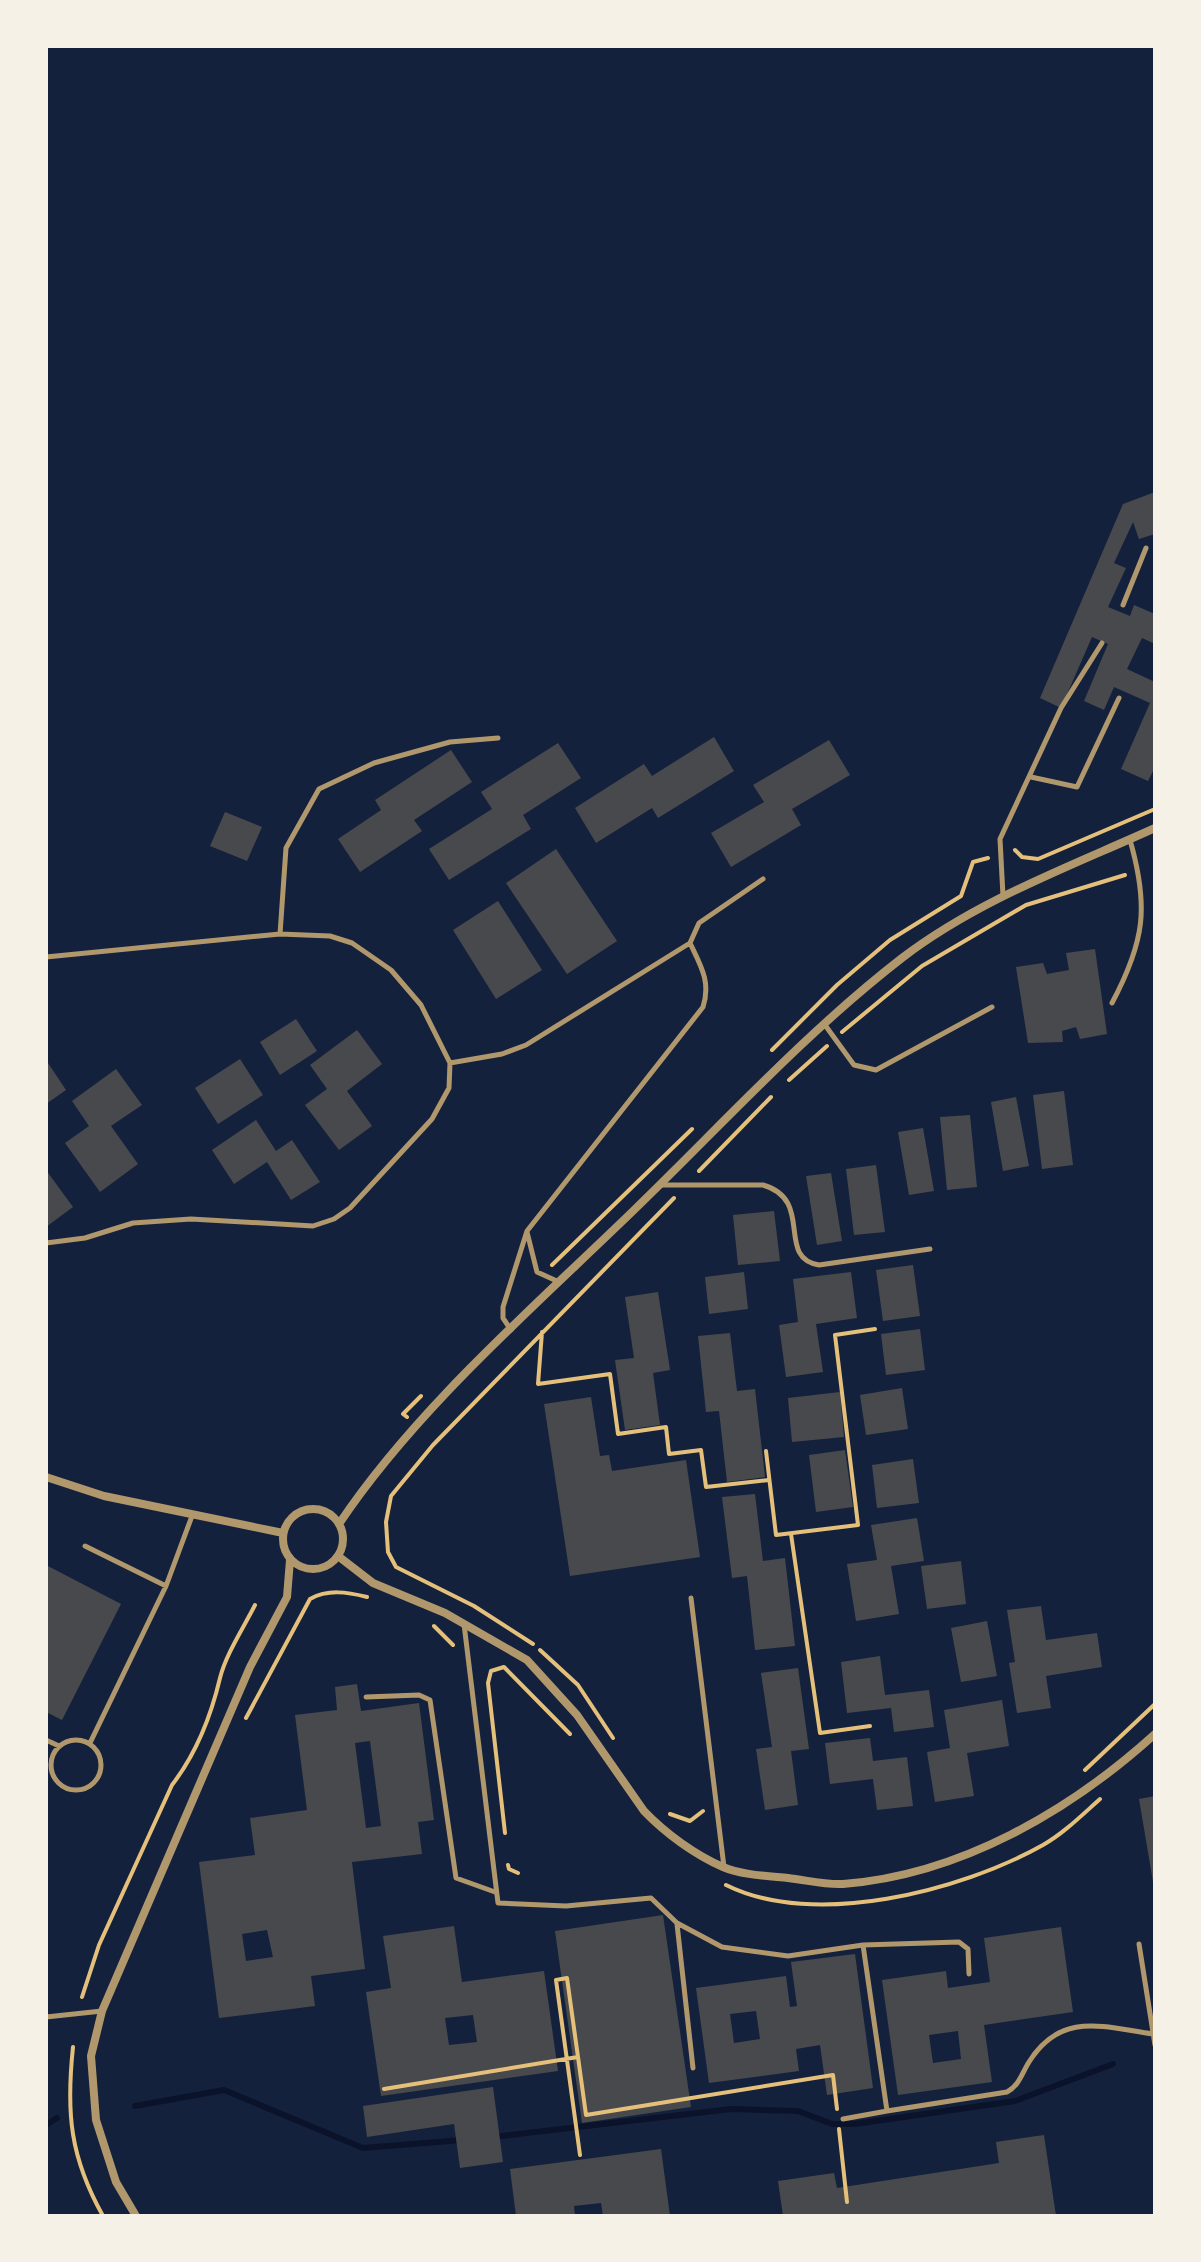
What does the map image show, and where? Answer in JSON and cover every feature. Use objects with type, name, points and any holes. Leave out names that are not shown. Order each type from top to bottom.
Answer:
[{"type":"street","points":[[339,1524],[362,1489],[418,1426],[511,1331],[825,1025],[903,957],[1003,896],[1155,828]]},
{"type":"street","points":[[46,1477],[104,1496],[283,1533]]},
{"type":"street","points":[[136,2216],[116,2182],[96,2120],[91,2056],[102,2011],[222,1733],[287,1597],[290,1560],[283,1543],[283,1533],[294,1515],[313,1508],[332,1516],[339,1524],[343,1540],[338,1556],[324,1567],[315,1569],[306,1569],[290,1560]]},
{"type":"street","points":[[338,1556],[373,1583],[464,1624],[527,1660],[577,1715],[650,1818],[725,1868],[840,1884],[905,1874],[974,1851],[1048,1815],[1102,1779],[1155,1734]]},
{"type":"lane","points":[[1123,605],[1146,548]]},
{"type":"lane","points":[[1003,896],[998,846],[1061,708],[1102,643]]},
{"type":"lane","points":[[1031,777],[1077,787],[1119,698]]},
{"type":"lane","points":[[280,934],[286,848],[319,789],[374,763],[450,742],[498,738]]},
{"type":"lane","points":[[1112,1003],[1130,970],[1141,932],[1142,884],[1130,840]]},
{"type":"lane","points":[[450,1063],[502,1054],[526,1045],[690,943],[699,923],[763,879]]},
{"type":"lane","points":[[46,957],[280,934],[330,936],[352,943],[391,970],[421,1005],[450,1063],[449,1088],[432,1119],[350,1208],[334,1219],[313,1226],[191,1219],[133,1223],[85,1238],[46,1243]]},
{"type":"lane","points":[[511,1331],[503,1318],[503,1307],[527,1231],[703,1007],[708,992],[706,976],[690,943]]},
{"type":"lane","points":[[825,1025],[854,1065],[876,1070],[992,1007]]},
{"type":"lane","points":[[660,1185],[763,1185],[776,1189],[788,1198],[799,1255],[808,1264],[930,1249]]},
{"type":"lane","points":[[527,1231],[537,1272],[560,1283]]},
{"type":"lane","points":[[90,1743],[166,1586],[192,1516]]},
{"type":"lane","points":[[85,1546],[166,1586]]},
{"type":"lane","points":[[691,1598],[725,1868]]},
{"type":"lane","points":[[464,1624],[498,1903],[509,1906],[566,1906],[651,1898],[677,1923],[722,1947],[788,1956],[863,1945],[965,1943],[969,1974]]},
{"type":"lane","points":[[366,1697],[419,1695],[430,1700],[456,1878],[495,1892]]},
{"type":"lane","points":[[74,1739],[90,1743],[100,1756],[100,1773],[90,1786],[74,1790],[59,1783],[51,1769],[59,1746],[74,1739]]},
{"type":"lane","points":[[46,1740],[59,1746]]},
{"type":"lane","points":[[677,1923],[693,2068]]},
{"type":"lane","points":[[1139,1944],[1155,2045]]},
{"type":"lane","points":[[863,1945],[887,2111]]},
{"type":"lane","points":[[46,2017],[102,2011]]},
{"type":"lane","points":[[843,2119],[1007,2092],[1016,2086],[1045,2041],[1066,2029],[1090,2024],[1153,2034]]},
{"type":"path","points":[[781,1086],[922,966],[1026,905],[1138,868]]},
{"type":"path","points":[[614,1739],[591,1703],[558,1665],[519,1634],[474,1606],[396,1567],[388,1552],[386,1522],[391,1496],[402,1478],[542,1331],[772,1096]]},
{"type":"path","points":[[766,1451],[776,1535],[858,1525],[835,1335],[875,1329]]},
{"type":"path","points":[[542,1331],[538,1384],[610,1374],[618,1434],[666,1427],[669,1454],[701,1450],[706,1487],[769,1480]]},
{"type":"path","points":[[791,1534],[820,1733],[870,1726]]},
{"type":"path","points":[[206,1725],[236,1739],[310,1599],[321,1593],[337,1592],[377,1601]]},
{"type":"path","points":[[82,1997],[99,1945],[172,1785],[184,1770],[206,1725],[220,1678],[255,1605]]},
{"type":"path","points":[[428,1622],[444,1633],[456,1655]]},
{"type":"path","points":[[505,1838],[488,1683],[491,1671],[504,1667],[516,1677],[579,1746]]},
{"type":"path","points":[[1083,1772],[1155,1704]]},
{"type":"path","points":[[713,1879],[738,1891],[779,1901],[835,1903],[934,1888],[982,1874],[1046,1844],[1111,1790]]},
{"type":"path","points":[[665,1810],[690,1821],[704,1810]]},
{"type":"path","points":[[507,1854],[509,1869],[518,1873]]},
{"type":"path","points":[[580,2155],[556,1980],[567,1978],[586,2115],[833,2075],[837,2113]]},
{"type":"path","points":[[73,2047],[69,2090],[73,2130],[82,2178],[103,2216]]},
{"type":"path","points":[[384,2089],[578,2057]]},
{"type":"path","points":[[840,2134],[847,2202]]},
{"type":"building","points":[[1155,492],[1155,534],[1139,539],[1133,522],[1114,563],[1126,568],[1108,607],[1130,616],[1134,605],[1155,614],[1155,644],[1142,638],[1127,669],[1155,682],[1155,767],[1148,781],[1121,769],[1150,703],[1114,687],[1104,710],[1084,701],[1108,644],[1092,637],[1061,708],[1040,698],[1123,504]]},
{"type":"building","points":[[714,737],[734,771],[658,818],[652,808],[596,843],[575,808],[644,764],[652,776]]},
{"type":"building","points":[[829,740],[850,775],[792,809],[801,825],[731,867],[711,833],[764,802],[753,785]]},
{"type":"building","points":[[558,743],[581,778],[523,815],[531,829],[449,880],[429,849],[492,809],[481,792]]},
{"type":"building","points":[[451,750],[472,782],[414,820],[422,831],[360,872],[338,839],[381,810],[375,800]]},
{"type":"building","points":[[225,812],[262,827],[247,861],[210,846]]},
{"type":"building","points":[[556,849],[617,941],[567,974],[506,883]]},
{"type":"building","points":[[498,901],[542,970],[496,999],[453,930]]},
{"type":"building","points":[[1095,949],[1107,1034],[1080,1039],[1076,1027],[1062,1031],[1063,1042],[1028,1043],[1016,967],[1043,963],[1047,974],[1069,970],[1066,953]]},
{"type":"building","points":[[296,1019],[317,1051],[280,1075],[260,1042]]},
{"type":"building","points":[[357,1030],[382,1064],[347,1091],[372,1126],[339,1150],[305,1105],[327,1089],[310,1065]]},
{"type":"building","points":[[240,1059],[263,1095],[218,1124],[195,1088]]},
{"type":"building","points":[[46,1060],[66,1090],[46,1104]]},
{"type":"building","points":[[116,1069],[142,1105],[111,1126],[138,1164],[100,1192],[65,1143],[89,1126],[72,1101]]},
{"type":"building","points":[[1064,1091],[1073,1165],[1042,1169],[1033,1095]]},
{"type":"building","points":[[1016,1097],[1029,1166],[1003,1171],[991,1102]]},
{"type":"building","points":[[970,1115],[977,1187],[947,1190],[940,1117]]},
{"type":"building","points":[[256,1120],[276,1151],[292,1140],[320,1182],[291,1200],[267,1162],[234,1184],[212,1150]]},
{"type":"building","points":[[923,1128],[934,1191],[909,1195],[898,1132]]},
{"type":"building","points":[[876,1165],[885,1232],[854,1235],[846,1169]]},
{"type":"building","points":[[46,1170],[73,1207],[46,1227]]},
{"type":"building","points":[[831,1173],[842,1241],[817,1245],[806,1176]]},
{"type":"building","points":[[774,1211],[780,1261],[738,1265],[733,1215]]},
{"type":"building","points":[[913,1265],[920,1316],[883,1321],[876,1270]]},
{"type":"building","points":[[744,1272],[748,1309],[709,1314],[705,1277]]},
{"type":"building","points":[[851,1272],[857,1318],[816,1324],[823,1372],[786,1377],[779,1325],[798,1322],[793,1279]]},
{"type":"building","points":[[658,1292],[670,1370],[653,1373],[660,1425],[625,1430],[615,1360],[634,1358],[625,1297]]},
{"type":"building","points":[[920,1329],[925,1370],[886,1375],[881,1334]]},
{"type":"building","points":[[730,1333],[737,1391],[755,1389],[765,1477],[727,1482],[719,1411],[706,1412],[698,1336]]},
{"type":"building","points":[[902,1388],[908,1429],[866,1435],[860,1395]]},
{"type":"building","points":[[840,1392],[844,1437],[792,1442],[788,1398]]},
{"type":"building","points":[[591,1397],[600,1456],[609,1455],[612,1471],[686,1460],[700,1557],[570,1576],[544,1404]]},
{"type":"building","points":[[845,1450],[853,1507],[816,1512],[809,1455]]},
{"type":"building","points":[[913,1459],[919,1503],[877,1508],[872,1465]]},
{"type":"building","points":[[755,1494],[763,1561],[785,1558],[795,1646],[755,1650],[747,1576],[732,1578],[722,1497]]},
{"type":"building","points":[[917,1518],[924,1561],[891,1566],[899,1614],[856,1621],[847,1564],[877,1560],[871,1525]]},
{"type":"building","points":[[961,1561],[966,1604],[927,1609],[921,1566]]},
{"type":"building","points":[[46,1565],[121,1604],[62,1720],[46,1712]]},
{"type":"building","points":[[1041,1606],[1046,1640],[1097,1633],[1102,1667],[1046,1676],[1051,1708],[1017,1713],[1009,1663],[1015,1662],[1007,1610]]},
{"type":"building","points":[[987,1621],[997,1676],[961,1682],[951,1628]]},
{"type":"building","points":[[880,1656],[885,1695],[929,1690],[934,1727],[894,1732],[891,1708],[847,1713],[841,1662]]},
{"type":"building","points":[[798,1668],[809,1749],[791,1751],[798,1805],[765,1810],[756,1749],[772,1747],[761,1673]]},
{"type":"building","points":[[357,1684],[361,1711],[419,1703],[434,1820],[418,1822],[422,1854],[352,1862],[365,1969],[311,1976],[315,2006],[219,2018],[199,1862],[255,1855],[250,1818],[307,1810],[295,1715],[337,1710],[335,1687]],"holes":[[[370,1741],[381,1826],[366,1828],[355,1743]],[[267,1930],[273,1957],[246,1961],[242,1934]]]},
{"type":"building","points":[[1002,1700],[1009,1746],[967,1753],[974,1796],[935,1802],[927,1752],[950,1748],[944,1710]]},
{"type":"building","points":[[870,1738],[873,1761],[907,1757],[913,1806],[877,1810],[873,1779],[830,1784],[825,1743]]},
{"type":"building","points":[[1155,1796],[1155,1882],[1153,1882],[1139,1799]]},
{"type":"building","points":[[663,1915],[691,2107],[582,2123],[555,1931]]},
{"type":"building","points":[[454,1926],[462,1982],[544,1971],[558,2071],[381,2096],[366,1992],[391,1988],[383,1936]],"holes":[[[473,2015],[477,2042],[449,2045],[445,2018]]]},
{"type":"building","points":[[1061,1927],[1073,2012],[984,2025],[992,2082],[898,2095],[882,1980],[946,1971],[948,1988],[990,1982],[984,1938]],"holes":[[[958,2031],[961,2059],[933,2063],[929,2035]]]},
{"type":"building","points":[[855,1954],[873,2088],[827,2095],[820,2045],[796,2049],[799,2071],[709,2083],[696,1988],[786,1976],[790,2007],[797,2006],[791,1962]],"holes":[[[756,2011],[760,2039],[734,2043],[730,2014]]]},
{"type":"building","points":[[493,2087],[503,2162],[460,2168],[454,2124],[367,2137],[363,2106]]},
{"type":"building","points":[[1044,2135],[1056,2216],[783,2216],[778,2181],[834,2173],[837,2188],[999,2163],[996,2142]]},
{"type":"building","points":[[661,2149],[670,2216],[603,2216],[601,2203],[574,2206],[575,2216],[516,2216],[510,2169]]},
{"type":"waterway","points":[[493,2137],[731,2109],[798,2111],[832,2124],[855,2124],[1015,2101],[1113,2064]]},
{"type":"waterway","points":[[135,2106],[224,2090],[363,2148],[462,2140]]},
{"type":"waterway","points":[[46,2125],[57,2118]]}]
